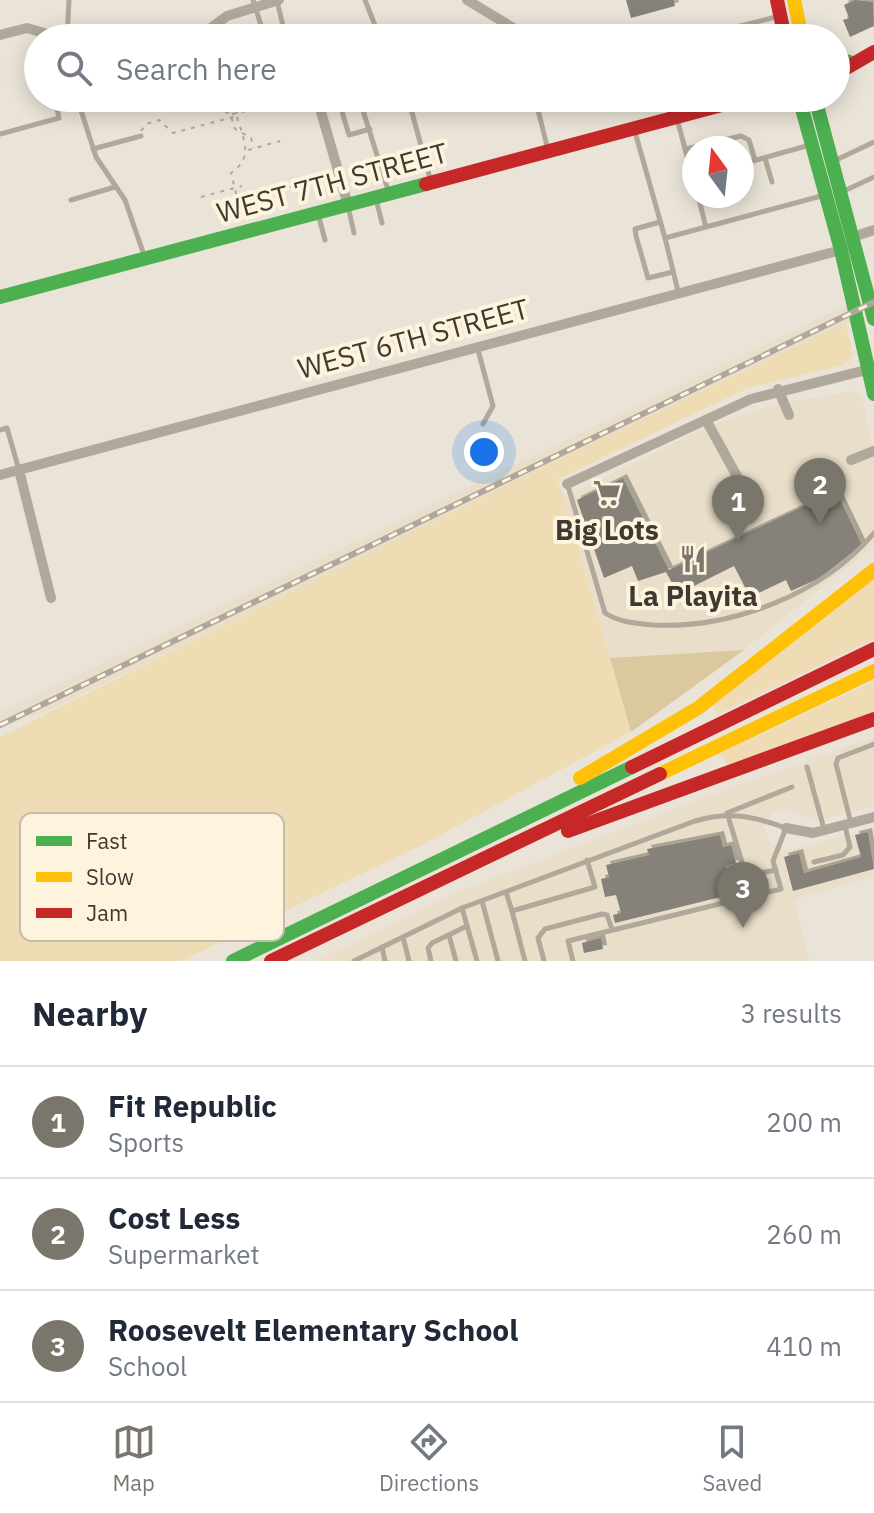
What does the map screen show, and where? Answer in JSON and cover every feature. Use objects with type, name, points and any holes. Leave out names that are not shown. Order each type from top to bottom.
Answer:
[{"type":"main road","points":[[777,0],[782,24]]},
{"type":"main road","points":[[794,0],[799,24]]},
{"type":"main road","points":[[852,63],[874,52]]},
{"type":"main road","name":"WEST 7TH STREET","points":[[0,297],[431,183],[676,114],[702,112]]},
{"type":"main road","points":[[802,112],[841,250],[871,369],[874,394]]},
{"type":"main road","points":[[819,112],[871,305]]},
{"type":"main road","points":[[816,164],[828,176],[843,233],[853,237]]},
{"type":"main road","points":[[841,250],[852,259],[860,291],[871,305]]},
{"type":"main road","points":[[427,866],[666,729],[740,677],[874,570]]},
{"type":"main road","points":[[284,936],[874,649]]},
{"type":"main road","points":[[271,961],[874,671]]},
{"type":"main road","points":[[438,880],[722,772],[874,719]]},
{"type":"main road","points":[[233,961],[274,941]]},
{"type":"street","points":[[216,24],[254,4],[278,0]]},
{"type":"street","points":[[467,0],[483,4],[504,23]]},
{"type":"street","points":[[0,35],[24,29]]},
{"type":"street","points":[[321,112],[348,205]]},
{"type":"street","points":[[853,237],[874,230]]},
{"type":"street","name":"WEST 6TH STREET","points":[[0,475],[678,291],[841,250]]},
{"type":"street","points":[[567,484],[632,460],[706,420],[778,389],[871,369]]},
{"type":"street","points":[[778,389],[789,415]]},
{"type":"street","points":[[706,420],[755,509]]},
{"type":"street","points":[[851,460],[874,451]]},
{"type":"street","points":[[19,470],[51,598]]},
{"type":"street","points":[[786,828],[801,833],[874,817]]},
{"type":"lane","points":[[68,24],[69,0]]},
{"type":"lane","points":[[278,0],[283,24]]},
{"type":"lane","points":[[365,0],[374,24]]},
{"type":"lane","points":[[254,4],[260,24]]},
{"type":"lane","points":[[748,24],[780,16]]},
{"type":"lane","points":[[0,134],[59,118],[58,112]]},
{"type":"lane","points":[[81,112],[93,149],[129,209],[145,259]]},
{"type":"lane","points":[[342,112],[349,135],[370,129]]},
{"type":"lane","points":[[364,112],[382,196],[382,223]]},
{"type":"lane","points":[[412,112],[431,183]]},
{"type":"lane","points":[[539,112],[549,151]]},
{"type":"lane","points":[[676,114],[682,136]]},
{"type":"lane","points":[[633,126],[678,291]]},
{"type":"lane","points":[[93,149],[141,136]]},
{"type":"lane","points":[[833,162],[874,142]]},
{"type":"lane","points":[[754,157],[755,160],[765,158],[810,145]]},
{"type":"lane","points":[[765,158],[772,182]]},
{"type":"lane","points":[[841,192],[874,177]]},
{"type":"lane","points":[[71,200],[115,187]]},
{"type":"lane","points":[[665,238],[825,195]]},
{"type":"lane","points":[[348,205],[354,233]]},
{"type":"lane","points":[[701,208],[706,227]]},
{"type":"lane","points":[[318,213],[325,240]]},
{"type":"lane","points":[[660,222],[635,229],[636,236],[648,278],[673,272]]},
{"type":"lane","points":[[477,345],[493,406],[483,424]]},
{"type":"lane","points":[[0,430],[7,428],[19,470]]},
{"type":"lane","points":[[567,484],[605,613],[625,623],[699,625],[737,616],[819,580],[859,549],[874,533]]},
{"type":"lane","points":[[814,862],[843,855],[850,847],[836,764],[838,758],[874,744]]},
{"type":"lane","points":[[807,767],[824,830]]},
{"type":"lane","points":[[357,960],[462,908],[792,787]]},
{"type":"lane","points":[[573,961],[568,941],[781,889],[773,861],[786,828],[757,818],[727,813]]},
{"type":"lane","points":[[727,813],[745,872],[749,875],[776,870]]},
{"type":"lane","points":[[512,911],[595,887],[587,860]]},
{"type":"lane","points":[[506,892],[525,961]]},
{"type":"lane","points":[[482,901],[498,961]]},
{"type":"lane","points":[[462,908],[477,961]]},
{"type":"lane","points":[[544,961],[538,938],[539,932],[545,929],[602,914],[607,915],[612,929]]},
{"type":"lane","points":[[431,961],[428,948],[432,943],[467,926]]},
{"type":"lane","points":[[449,935],[456,961]]},
{"type":"lane","points":[[403,937],[409,961]]},
{"type":"lane","points":[[382,947],[385,961]]},
{"type":"path","points":[[225,112],[231,116],[235,129],[251,138],[254,148]]},
{"type":"path","points":[[141,136],[146,124],[159,120],[173,133],[243,112]]},
{"type":"path","points":[[236,114],[246,150],[243,164],[231,173],[240,209]]},
{"type":"path","points":[[246,150],[280,141]]},
{"type":"path","points":[[201,197],[242,186]]},
{"type":"path","points":[[238,201],[293,186]]},
{"type":"shaded area","points":[[874,292],[874,310],[50,710],[0,727],[0,712]]},
{"type":"shaded area","points":[[846,323],[853,354],[844,365],[748,388],[558,479],[631,732],[424,844],[284,911],[284,813],[20,813],[20,941],[223,941],[181,961],[0,961],[0,737],[548,465]]},
{"type":"shaded area","points":[[854,391],[861,395],[874,450],[874,546],[744,650],[610,658],[563,498],[704,428],[774,404]]},
{"type":"shaded area","points":[[874,576],[874,639],[717,715],[711,703]]},
{"type":"shaded area","points":[[744,650],[631,732],[610,658]]},
{"type":"shaded area","points":[[874,681],[874,714],[727,766],[721,753]]},
{"type":"shaded area","points":[[874,737],[874,806],[817,821],[786,808],[775,811],[764,826],[770,844],[788,851],[874,828],[874,877],[794,899],[810,961],[315,961],[455,893],[705,797]]},
{"type":"building","points":[[626,0],[674,0],[675,6],[631,18]]},
{"type":"building","points":[[855,0],[873,2],[874,26],[850,37],[850,24],[845,24],[843,20],[849,18],[844,5]]},
{"type":"building","points":[[623,478],[669,570],[836,491],[862,545],[820,578],[791,591],[786,580],[750,597],[734,566],[678,594],[666,572],[638,581],[632,566],[604,578],[577,500]]},
{"type":"building","points":[[868,832],[874,869],[793,891],[784,857],[799,853],[804,873],[861,857],[855,835]]},
{"type":"building","points":[[720,835],[723,847],[731,845],[736,863],[726,866],[733,894],[615,923],[613,915],[621,913],[616,895],[605,897],[601,879],[609,877],[606,865],[649,855],[647,849]]},
{"type":"building","points":[[601,938],[603,949],[584,953],[582,943]]},
{"type":"railway","points":[[0,725],[874,302]]},
{"type":"traffic: fast","points":[[803,112],[841,250],[874,394]]},
{"type":"traffic: fast","points":[[819,112],[874,319]]},
{"type":"traffic: fast","points":[[0,297],[426,184]]},
{"type":"traffic: fast","points":[[284,936],[632,767]]},
{"type":"traffic: fast","points":[[233,961],[274,941]]},
{"type":"traffic: slow","points":[[794,0],[799,24]]},
{"type":"traffic: slow","points":[[580,778],[698,708],[874,570]]},
{"type":"traffic: slow","points":[[660,774],[874,671]]},
{"type":"traffic: jam","points":[[777,0],[782,24]]},
{"type":"traffic: jam","points":[[850,66],[874,52]]},
{"type":"traffic: jam","points":[[426,184],[696,112]]},
{"type":"traffic: jam","points":[[632,767],[874,649]]},
{"type":"traffic: jam","points":[[568,831],[874,719]]},
{"type":"traffic: jam","points":[[271,961],[660,774]]},
{"type":"place","name":"Big Lots","points":[[607,493]]},
{"type":"place","name":"Cost Less","points":[[820,524]]},
{"type":"place","name":"Fit Republic","points":[[738,541]]},
{"type":"place","name":"La Playita","points":[[693,559]]},
{"type":"place","name":"Roosevelt Elementary School","points":[[743,928]]}]
